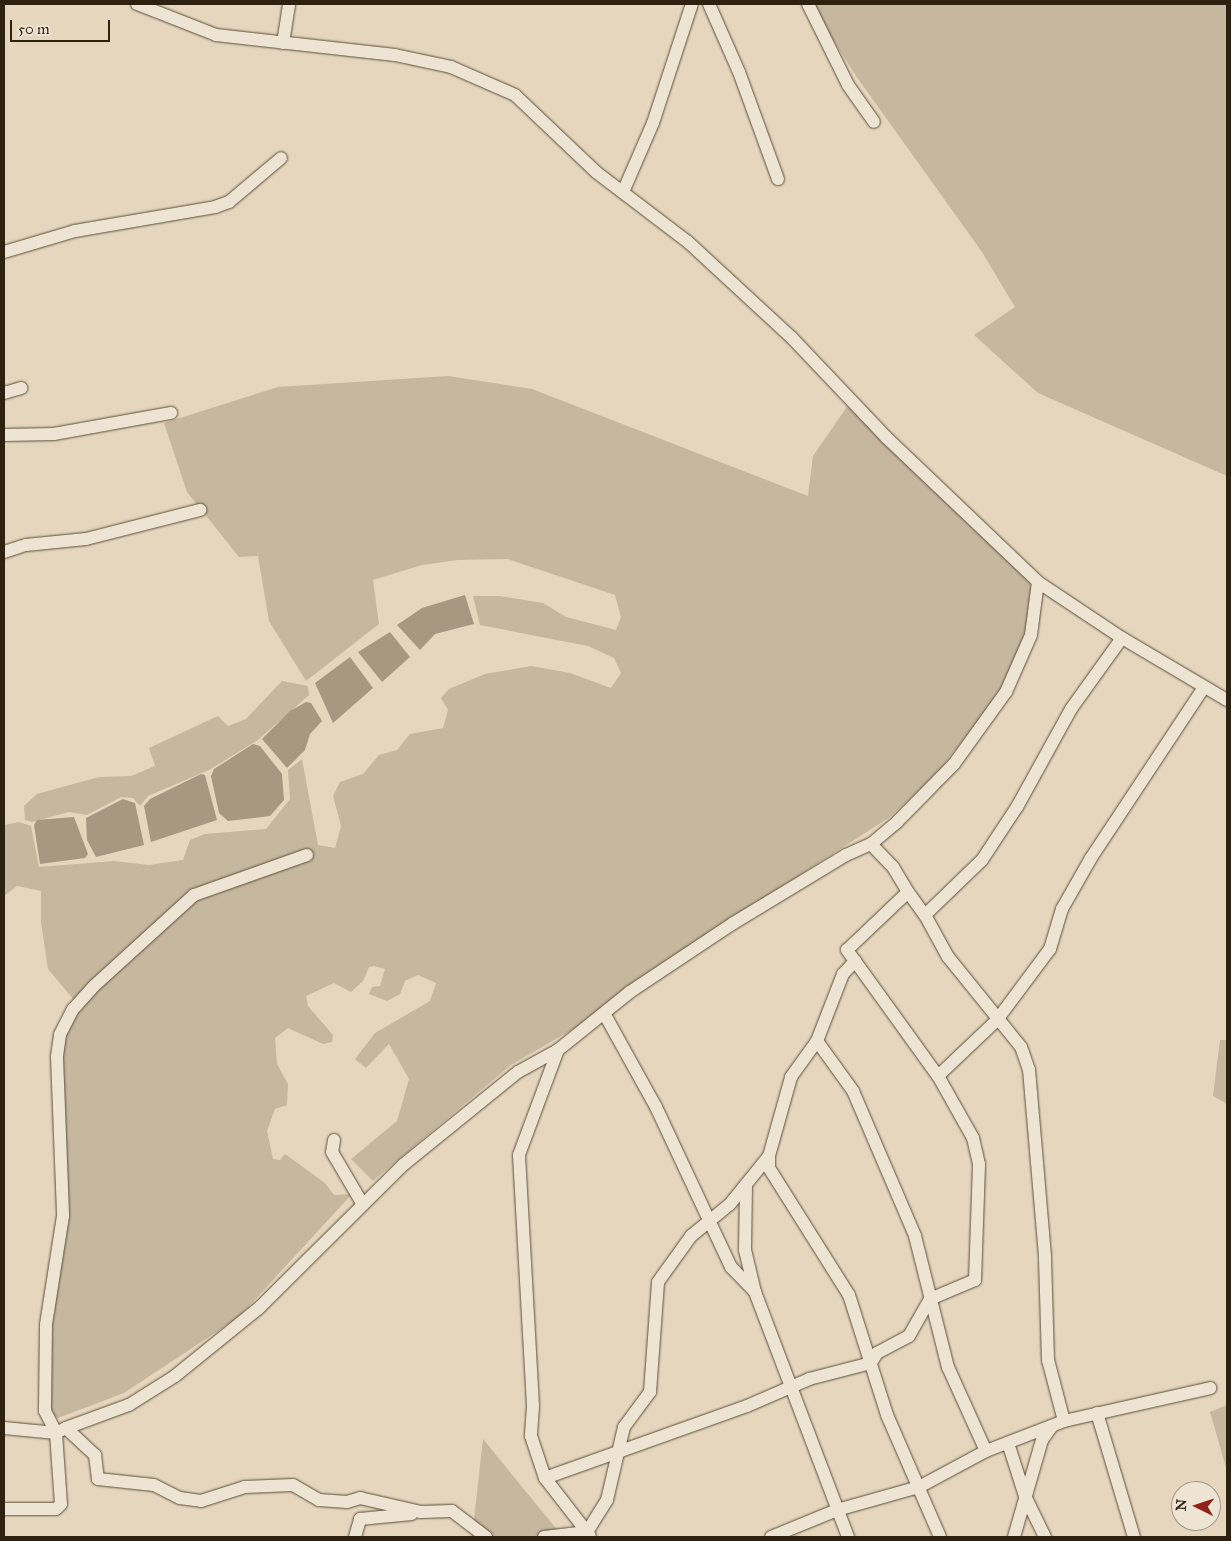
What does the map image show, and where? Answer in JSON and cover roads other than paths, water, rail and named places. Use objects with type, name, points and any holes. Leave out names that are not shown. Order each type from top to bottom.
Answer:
[{"type":"street","points":[[137,4],[216,35],[395,55],[470,73],[515,95],[622,192],[688,242],[792,338],[887,438],[1038,582],[1122,638],[1227,700]]},
{"type":"street","points":[[283,43],[289,4]]},
{"type":"street","points":[[622,192],[653,123],[692,4]]},
{"type":"street","points":[[709,4],[739,72],[778,179]]},
{"type":"street","points":[[808,4],[848,85],[874,122]]},
{"type":"street","points":[[4,252],[75,231],[214,207],[229,202],[281,158]]},
{"type":"street","points":[[4,393],[21,388]]},
{"type":"street","points":[[4,435],[54,434],[171,413]]},
{"type":"street","points":[[4,552],[26,545],[86,539],[200,510]]},
{"type":"street","points":[[4,1428],[61,1431],[129,1405],[175,1376],[259,1308],[362,1203],[518,1072],[558,1050],[630,992],[732,924],[846,855],[871,844],[954,764],[1006,692],[1031,636],[1038,582]]},
{"type":"street","points":[[926,914],[982,860],[1017,807],[1071,709],[1122,638]]},
{"type":"street","points":[[938,1076],[997,1020],[1050,949],[1062,909],[1091,858],[1204,687]]},
{"type":"street","points":[[871,844],[893,867],[908,892],[926,914],[948,957],[997,1020],[1021,1047],[1029,1070],[1045,1256],[1048,1360],[1058,1423]]},
{"type":"street","points":[[307,855],[194,894],[94,986],[73,1008],[60,1035],[57,1057],[63,1216],[46,1325],[45,1411],[61,1431],[95,1455],[98,1479],[154,1485],[180,1498],[201,1501],[245,1487],[288,1484],[319,1500],[347,1502],[360,1498],[421,1512]]},
{"type":"street","points":[[545,1478],[620,1453],[791,1388],[808,1379],[871,1363],[877,1352],[909,1336],[930,1299],[975,1280],[980,1164],[974,1138],[938,1076],[847,950],[908,892]]},
{"type":"street","points":[[855,961],[843,974],[817,1041],[791,1076],[769,1156],[769,1168],[849,1295],[887,1415],[940,1537]]},
{"type":"street","points":[[605,1014],[656,1107],[731,1267],[755,1292]]},
{"type":"street","points":[[817,1041],[853,1091],[915,1236],[948,1367],[986,1451]]},
{"type":"street","points":[[558,1050],[519,1154],[533,1406],[531,1436],[545,1478],[589,1534]]},
{"type":"street","points":[[334,1140],[332,1152],[362,1203]]},
{"type":"street","points":[[589,1534],[607,1500],[620,1453],[624,1427],[650,1392],[656,1288],[691,1236],[746,1186],[769,1156]]},
{"type":"street","points":[[746,1186],[746,1250],[755,1292],[848,1537]]},
{"type":"street","points":[[771,1537],[838,1510],[918,1487],[986,1451],[1058,1423],[1210,1388]]},
{"type":"street","points":[[1097,1413],[1134,1537]]},
{"type":"street","points":[[1014,1537],[1042,1440],[1058,1423]]},
{"type":"street","points":[[4,1509],[56,1509],[61,1504],[61,1431]]},
{"type":"street","points":[[1008,1443],[1026,1496],[1045,1537]]},
{"type":"street","points":[[356,1537],[360,1519],[421,1512],[456,1512],[486,1537]]},
{"type":"street","points":[[544,1537],[589,1534]]}]
